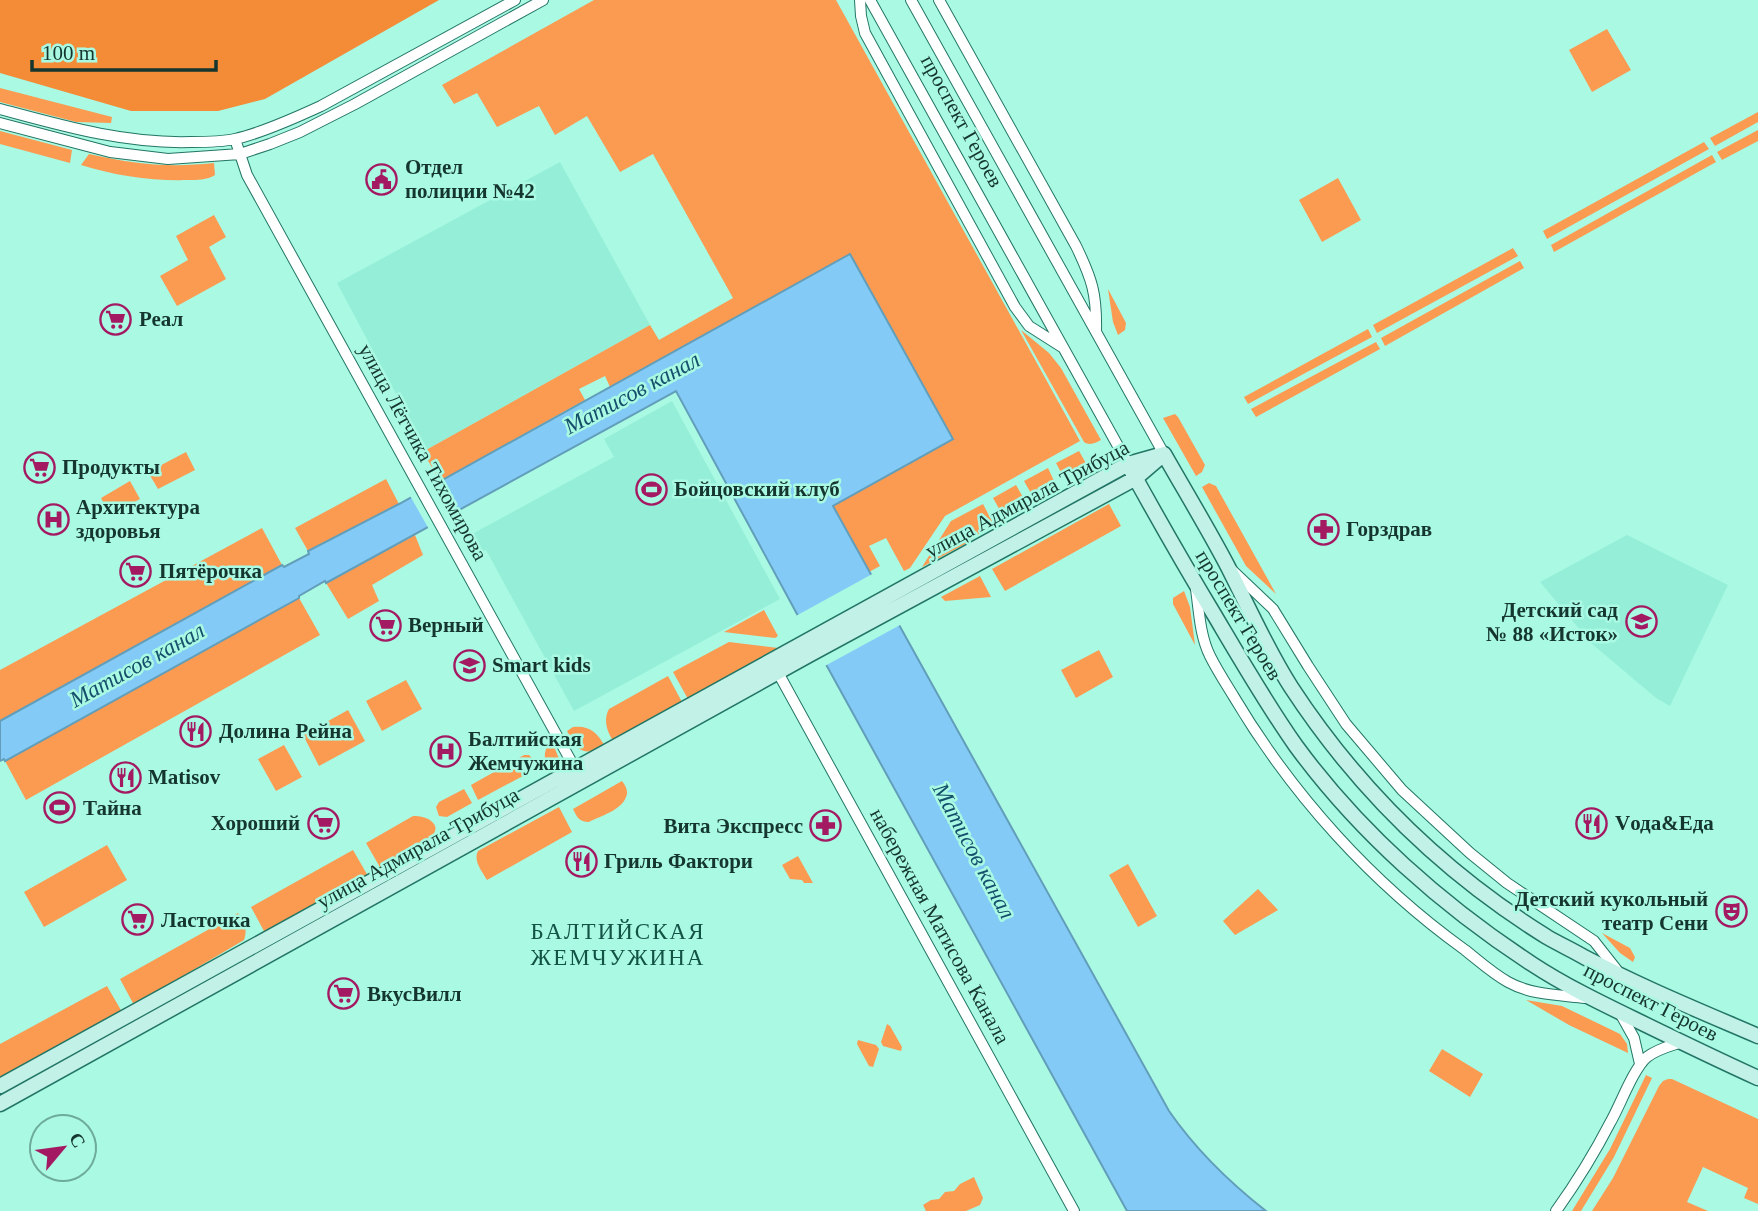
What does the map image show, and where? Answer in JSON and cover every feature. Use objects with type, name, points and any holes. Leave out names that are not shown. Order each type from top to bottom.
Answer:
[{"type":"street","points":[[0,109],[114,137],[168,143],[235,139],[293,119],[321,106],[515,0]]},
{"type":"street","points":[[0,123],[110,152],[168,159],[240,154],[300,132],[543,0]]},
{"type":"street","points":[[860,0],[865,33],[1015,307],[1029,326],[1064,349]]},
{"type":"street","name":"проспект Героев","points":[[870,0],[1194,582],[1265,700],[1297,747],[1331,789],[1412,873],[1463,916],[1533,965],[1593,999],[1758,1078]]},
{"type":"street","name":"проспект Героев","points":[[911,0],[1228,566],[1253,621],[1319,730],[1351,770],[1429,849],[1482,893],[1548,937],[1622,977],[1758,1036]]},
{"type":"street","points":[[939,0],[1076,246],[1091,278],[1097,307],[1096,332]]},
{"type":"street","name":"улица Лётчика Тихомирова","points":[[235,139],[253,186],[579,775]]},
{"type":"street","name":"улица Адмирала Трибуца","points":[[895,601],[1128,464],[1164,454]]},
{"type":"street","name":"улица Адмирала Трибуца","points":[[0,1104],[775,666],[895,601],[1136,478],[1164,454]]},
{"type":"street","points":[[1228,566],[1273,608],[1346,724],[1402,790],[1507,883],[1594,941],[1622,977]]},
{"type":"street","points":[[1194,582],[1202,631],[1209,654],[1276,762],[1311,808],[1349,849],[1428,922],[1508,982],[1539,993],[1593,999]]},
{"type":"street","name":"набережная Матисова Канала","points":[[775,666],[1074,1211]]},
{"type":"street","name":"улица Адмирала Трибуца","points":[[0,1086],[579,775]]},
{"type":"street","points":[[1620,1012],[1634,1038],[1640,1064]]},
{"type":"street","points":[[1556,1211],[1610,1124],[1640,1064],[1659,1050],[1682,1042]]},
{"type":"shaded area","points":[[0,0],[439,0],[265,99],[218,111],[131,111],[0,73]]},
{"type":"shaded area","points":[[594,0],[836,0],[1080,441],[945,516],[910,568],[904,571],[886,538],[869,546],[880,566],[869,572],[833,506],[850,254],[610,387],[605,376],[579,389],[585,400],[440,481],[424,454],[426,450],[650,325],[659,340],[733,298],[653,154],[620,172],[587,116],[555,135],[539,106],[497,127],[477,93],[454,104],[442,85]]},
{"type":"shaded area","points":[[1607,29],[1631,70],[1592,92],[1569,50]]},
{"type":"shaded area","points":[[0,88],[112,117],[111,123],[76,122],[0,102]]},
{"type":"shaded area","points":[[1758,112],[1758,122],[1715,146],[1710,138]]},
{"type":"shaded area","points":[[1758,130],[1758,141],[1722,160],[1717,152]]},
{"type":"shaded area","points":[[0,131],[72,150],[70,163],[0,144]]},
{"type":"shaded area","points":[[1704,142],[1709,149],[1547,239],[1543,231]]},
{"type":"shaded area","points":[[89,154],[151,164],[214,163],[215,175],[202,179],[174,180],[120,175],[81,165]]},
{"type":"shaded area","points":[[1712,155],[1716,162],[1554,252],[1551,245]]},
{"type":"shaded area","points":[[560,162],[650,325],[426,450],[337,283]]},
{"type":"shaded area","points":[[1338,178],[1361,220],[1322,242],[1299,200]]},
{"type":"shaded area","points":[[214,215],[226,237],[209,247],[226,279],[177,306],[160,276],[188,260],[176,236]]},
{"type":"shaded area","points":[[1513,248],[1518,256],[1377,333],[1373,325]]},
{"type":"shaded area","points":[[1520,261],[1524,268],[1385,346],[1381,338]]},
{"type":"shaded area","points":[[1108,289],[1126,323],[1125,330],[1118,335],[1113,322]]},
{"type":"shaded area","points":[[1368,329],[1372,337],[1248,404],[1244,397]]},
{"type":"shaded area","points":[[1021,330],[1049,353],[1061,368],[1101,440],[1090,444],[1084,442]]},
{"type":"shaded area","points":[[1376,342],[1380,349],[1256,417],[1251,409]]},
{"type":"shaded area","points":[[672,401],[780,599],[574,711],[486,550],[482,552],[472,534],[614,457],[604,439]]},
{"type":"shaded area","points":[[1175,414],[1205,465],[1202,472],[1196,476],[1163,418]]},
{"type":"shaded area","points":[[1079,451],[1087,465],[1064,478],[1056,463]]},
{"type":"shaded area","points":[[186,452],[195,470],[158,489],[148,472]]},
{"type":"shaded area","points":[[1048,468],[1055,483],[1032,495],[1024,481]]},
{"type":"shaded area","points":[[386,479],[399,504],[308,551],[295,528]]},
{"type":"shaded area","points":[[130,481],[140,499],[110,515],[101,498]]},
{"type":"shaded area","points":[[1209,483],[1216,486],[1276,594],[1246,566],[1202,487]]},
{"type":"shaded area","points":[[1016,485],[1024,499],[1001,512],[993,498]]},
{"type":"shaded area","points":[[983,504],[993,523],[967,543],[922,567],[951,521]]},
{"type":"shaded area","points":[[1109,504],[1121,526],[1005,591],[992,569]]},
{"type":"shaded area","points":[[262,528],[282,565],[0,721],[0,670]]},
{"type":"shaded area","points":[[415,535],[423,555],[372,585],[379,601],[348,619],[326,583]]},
{"type":"shaded area","name":"Детский сад № 88 «Исток»","points":[[1627,535],[1728,585],[1670,706],[1656,698],[1591,643],[1540,582]]},
{"type":"shaded area","points":[[980,576],[991,597],[945,601],[941,597]]},
{"type":"shaded area","points":[[1184,591],[1190,607],[1195,645],[1173,604],[1173,598]]},
{"type":"shaded area","points":[[299,598],[320,635],[26,800],[5,761]]},
{"type":"shaded area","points":[[764,610],[778,636],[775,638],[724,632]]},
{"type":"shaded area","points":[[729,642],[778,648],[688,699],[673,672]]},
{"type":"shaded area","points":[[1099,650],[1113,677],[1076,698],[1061,670]]},
{"type":"shaded area","points":[[668,676],[682,702],[613,741],[606,725],[609,709]]},
{"type":"shaded area","points":[[406,680],[422,709],[382,731],[366,701]]},
{"type":"shaded area","points":[[348,710],[365,741],[319,766],[303,735]]},
{"type":"shaded area","points":[[573,727],[584,727],[592,731],[605,746],[591,751],[582,750],[567,731]]},
{"type":"shaded area","points":[[552,742],[560,761],[558,770],[552,774],[545,757],[546,749]]},
{"type":"shaded area","points":[[284,745],[302,777],[276,791],[258,759]]},
{"type":"shaded area","points":[[524,755],[529,755],[535,761],[534,770],[478,800],[471,785]]},
{"type":"shaded area","points":[[622,781],[627,793],[620,806],[589,822],[577,817],[573,809]]},
{"type":"shaded area","points":[[464,789],[472,803],[447,817],[439,816],[436,807],[439,802]]},
{"type":"shaded area","points":[[559,807],[572,832],[487,880],[477,862],[478,851]]},
{"type":"shaded area","points":[[413,816],[424,817],[434,824],[432,837],[416,850],[381,869],[366,843]]},
{"type":"shaded area","points":[[107,845],[127,880],[44,927],[24,892]]},
{"type":"shaded area","points":[[353,850],[368,876],[265,933],[251,907]]},
{"type":"shaded area","points":[[798,856],[813,883],[790,879],[782,865]]},
{"type":"shaded area","points":[[1128,864],[1157,916],[1138,927],[1109,875]]},
{"type":"shaded area","points":[[1258,889],[1278,910],[1235,935],[1223,921]]},
{"type":"shaded area","points":[[238,913],[244,923],[244,940],[134,1005],[120,979]]},
{"type":"shaded area","points":[[1602,933],[1630,948],[1635,957],[1633,962],[1620,953]]},
{"type":"shaded area","points":[[107,986],[122,1012],[0,1078],[0,1044]]},
{"type":"shaded area","points":[[1526,1000],[1562,1006],[1620,1034],[1627,1044],[1628,1053],[1569,1025]]},
{"type":"shaded area","points":[[887,1024],[902,1047],[901,1051],[883,1046],[881,1042]]},
{"type":"shaded area","points":[[858,1040],[876,1045],[879,1049],[873,1067],[869,1066],[857,1044]]},
{"type":"shaded area","points":[[1442,1049],[1483,1074],[1470,1097],[1429,1071]]},
{"type":"shaded area","points":[[1646,1075],[1652,1078],[1614,1157],[1581,1211],[1572,1211],[1610,1149]]},
{"type":"shaded area","points":[[1668,1079],[1758,1119],[1758,1204],[1744,1198],[1748,1188],[1703,1167],[1687,1202],[1708,1211],[1592,1211],[1613,1178],[1659,1086]]},
{"type":"shaded area","points":[[974,1177],[983,1198],[980,1205],[966,1211],[926,1211],[923,1205],[939,1199],[945,1192],[954,1191],[960,1184]]},
{"type":"water","name":"Матисов канал","points":[[850,254],[953,439],[833,506],[1169,1111],[1214,1165],[1266,1211],[1127,1211],[676,391],[326,583],[325,581],[5,761],[0,761],[0,721],[282,565],[284,567],[309,554],[308,551],[399,504]]},
{"type":"pier","points":[[434,480],[455,517],[430,531],[409,494]]},
{"type":"pier","points":[[874,573],[902,624],[823,667],[794,617]]},
{"type":"place","name":"Отдел полиции №42","points":[[382,179]]},
{"type":"place","name":"Реал","points":[[116,319]]},
{"type":"place","name":"Продукты","points":[[39,467]]},
{"type":"place","name":"Бойцовский клуб","points":[[651,489]]},
{"type":"place","name":"Архитектура здоровья","points":[[53,519]]},
{"type":"place","name":"Горздрав","points":[[1323,529]]},
{"type":"place","name":"Пятёрочка","points":[[136,571]]},
{"type":"place","name":"Детский сад № 88 «Исток»","points":[[1641,622]]},
{"type":"place","name":"Верный","points":[[385,625]]},
{"type":"place","name":"Smart kids","points":[[469,665]]},
{"type":"place","name":"Долина Рейна","points":[[196,731]]},
{"type":"place","name":"Балтийская Жемчужина","points":[[445,751]]},
{"type":"place","name":"Matisov","points":[[125,777]]},
{"type":"place","name":"Тайна","points":[[60,808]]},
{"type":"place","name":"Хороший","points":[[323,823]]},
{"type":"place","name":"Vода&Еда","points":[[1592,823]]},
{"type":"place","name":"Вита Экспресс","points":[[826,826]]},
{"type":"place","name":"Гриль Фактори","points":[[581,861]]},
{"type":"place","name":"Детский кукольный театр Сени","points":[[1731,911]]},
{"type":"place","name":"Ласточка","points":[[138,920]]},
{"type":"place","name":"ВкусВилл","points":[[344,994]]},
{"type":"district","name":"БАЛТИЙСКАЯ ЖЕМЧУЖИНА","points":[[618,944]]}]
